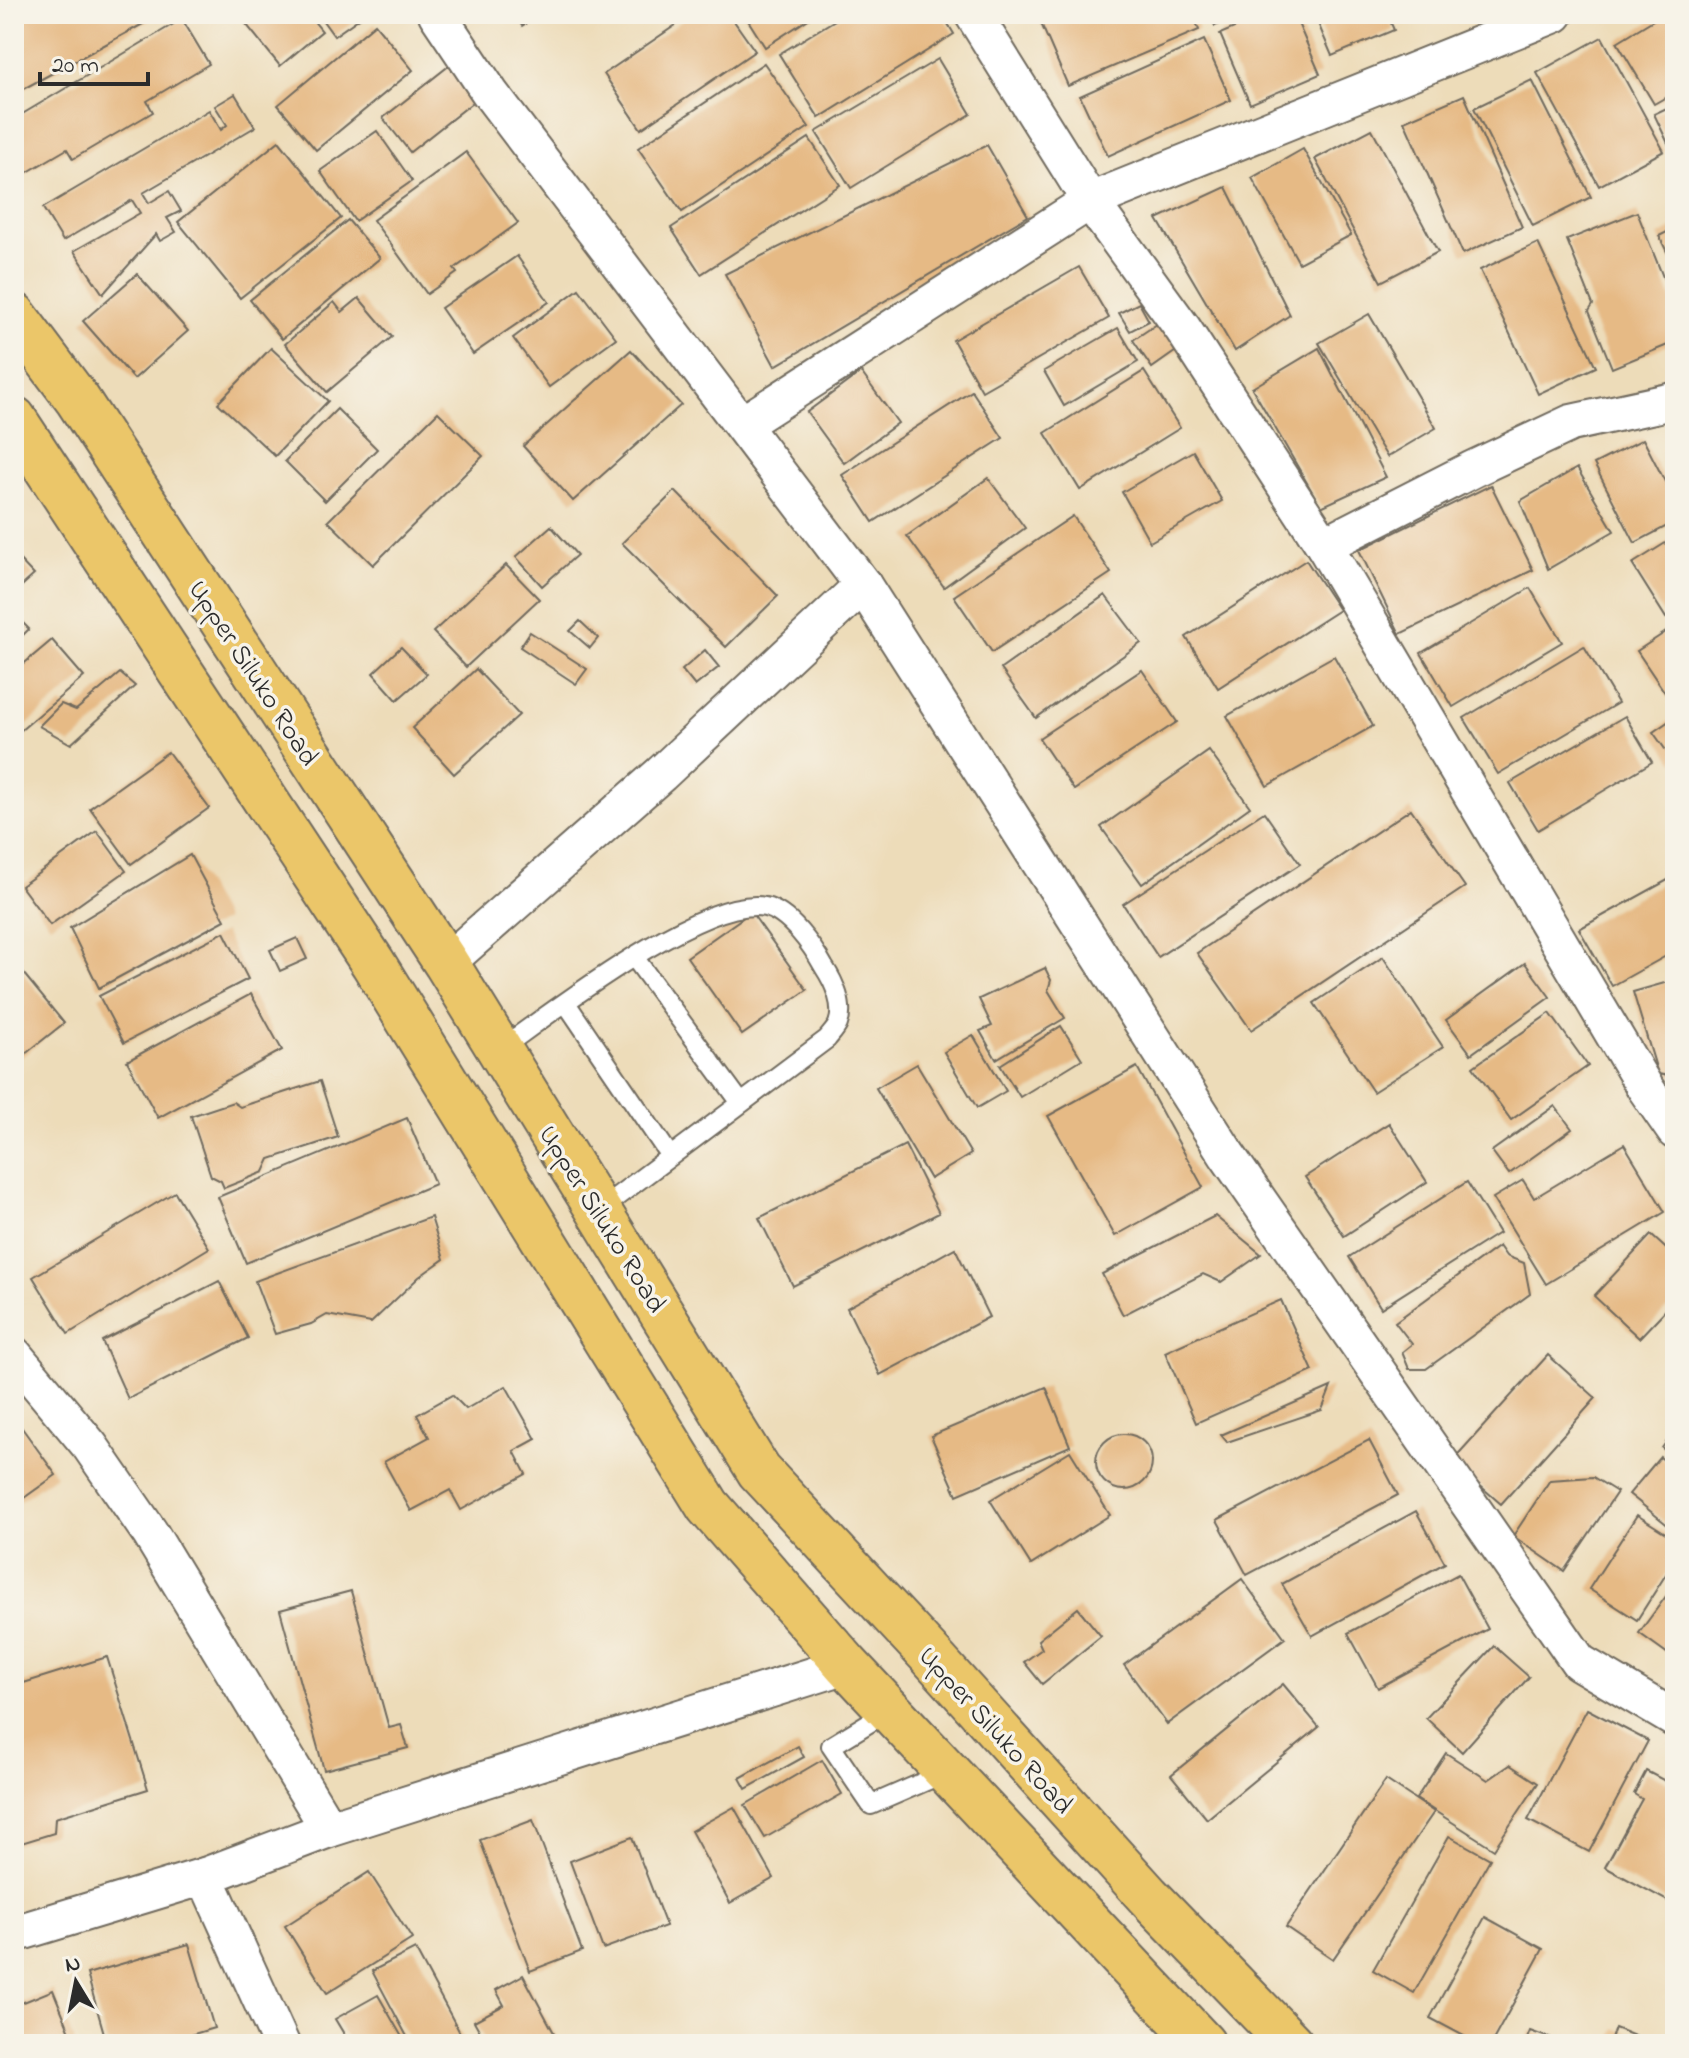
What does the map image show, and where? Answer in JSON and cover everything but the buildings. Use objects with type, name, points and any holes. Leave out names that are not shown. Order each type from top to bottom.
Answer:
[{"type":"main road","name":"Upper Siluko Road","points":[[14,315],[77,399],[446,963],[759,1471],[1148,1896],[1291,2044]]},
{"type":"main road","points":[[14,419],[373,963],[708,1506],[847,1665],[1203,2044]]},
{"type":"street","points":[[437,14],[490,93],[863,585],[1227,1155],[1579,1662],[1675,1719]]},
{"type":"street","points":[[973,14],[1090,201],[1183,329],[1324,545],[1646,1089],[1675,1131]]},
{"type":"street","points":[[743,424],[1090,201],[1555,14]]},
{"type":"street","points":[[1324,545],[1571,423],[1673,401],[1675,404]]},
{"type":"street","points":[[446,963],[661,774],[863,585]]},
{"type":"street","points":[[16,1361],[90,1446],[150,1533],[329,1829]]},
{"type":"street","points":[[14,1934],[205,1876],[329,1829],[847,1665]]},
{"type":"street","points":[[205,1876],[281,2044]]},
{"type":"lane","points":[[500,1049],[634,957],[693,923],[716,914],[748,907],[767,907],[810,942],[834,983],[839,1004],[838,1024],[827,1039],[599,1210]]},
{"type":"lane","points":[[634,957],[741,1103]]},
{"type":"lane","points":[[566,1003],[670,1156]]},
{"type":"lane","points":[[890,1710],[831,1746],[871,1805],[949,1771]]}]
